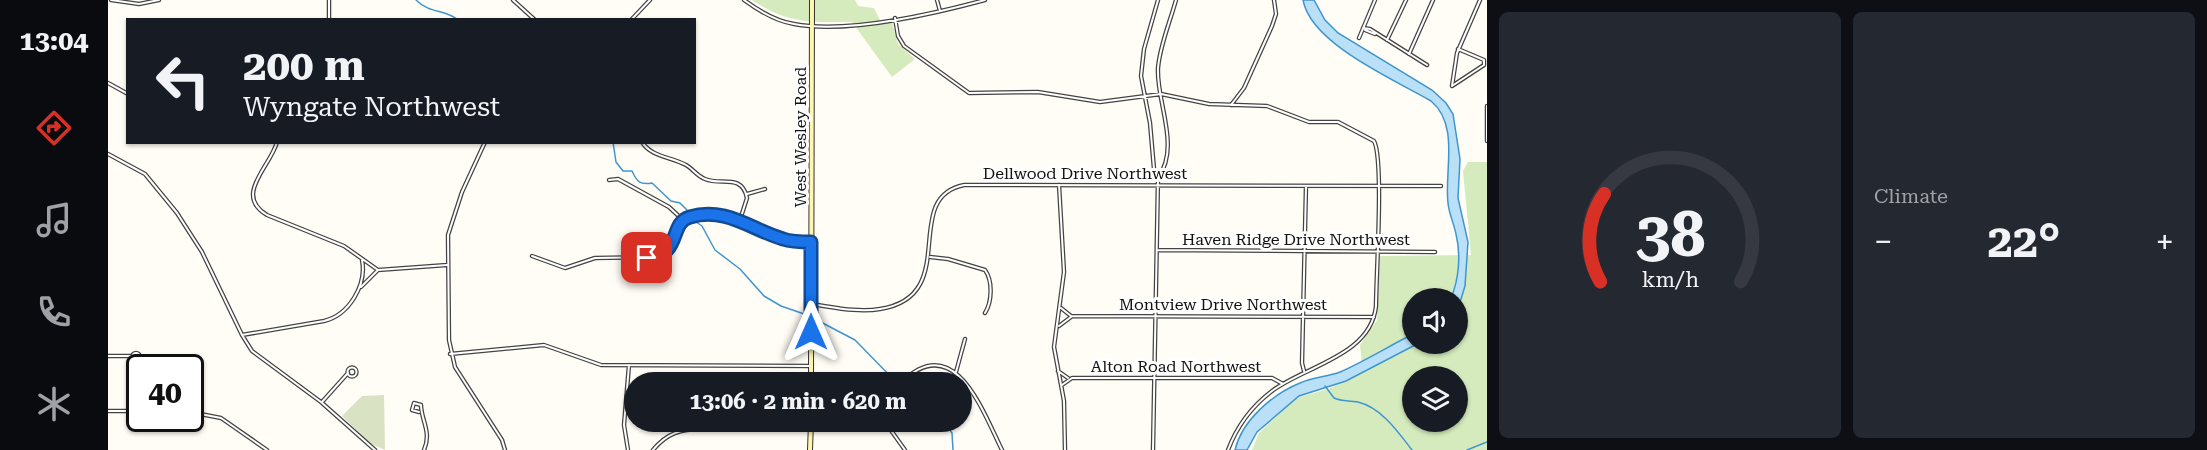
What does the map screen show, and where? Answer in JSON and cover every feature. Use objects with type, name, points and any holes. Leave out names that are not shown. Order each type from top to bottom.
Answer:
[{"type":"street","points":[[111,0],[139,4],[159,0]]},
{"type":"street","points":[[329,0],[329,18]]},
{"type":"street","points":[[513,0],[533,18]]},
{"type":"street","points":[[634,18],[650,0]]},
{"type":"street","points":[[744,0],[782,21],[812,25],[851,25],[939,11],[985,0]]},
{"type":"street","name":"West Wesley Road","points":[[811,372],[812,0]]},
{"type":"street","points":[[937,0],[939,11]]},
{"type":"street","points":[[1153,450],[1158,178],[1154,170],[1150,123],[1141,76],[1142,57],[1158,0]]},
{"type":"street","points":[[1158,178],[1163,171],[1167,144],[1159,59],[1176,0]]},
{"type":"street","points":[[1231,105],[1244,88],[1272,26],[1276,14],[1274,0]]},
{"type":"street","points":[[1359,38],[1375,0]]},
{"type":"street","points":[[1386,41],[1395,28],[1406,0]]},
{"type":"street","points":[[1409,54],[1432,0]]},
{"type":"street","points":[[1458,49],[1484,60],[1484,65],[1462,80],[1450,84],[1458,49],[1480,0]]},
{"type":"street","points":[[895,18],[898,36],[904,46],[964,91],[975,94],[1042,93],[1100,102],[1161,94],[1209,104],[1273,107],[1309,122],[1338,122],[1368,135],[1378,149],[1374,317],[1367,331],[1350,348],[1283,384],[1249,413],[1228,450]]},
{"type":"street","points":[[1363,28],[1370,29],[1427,65]]},
{"type":"street","points":[[108,83],[126,93]]},
{"type":"street","points":[[1487,106],[1487,141]]},
{"type":"street","points":[[276,144],[272,157],[254,186],[253,196],[256,206],[267,215],[344,246],[378,270],[447,265]]},
{"type":"street","points":[[484,144],[454,213],[448,235],[450,354],[455,367],[502,440],[505,450]]},
{"type":"street","points":[[644,144],[650,152],[674,159],[705,180],[736,182],[746,194]]},
{"type":"street","points":[[108,154],[145,174],[177,213],[202,252],[242,335],[256,355],[321,402],[375,450]]},
{"type":"street","points":[[609,180],[618,179],[669,207],[683,220]]},
{"type":"street","name":"Dellwood Drive Northwest","points":[[811,304],[866,310],[891,306],[917,286],[930,257],[932,212],[939,199],[950,189],[968,184],[1441,186]]},
{"type":"street","points":[[1059,184],[1065,263],[1061,308],[1054,347],[1062,388],[1065,450]]},
{"type":"street","points":[[1305,372],[1302,363],[1302,317],[1306,186]]},
{"type":"street","points":[[746,194],[765,189]]},
{"type":"street","points":[[740,220],[746,194]]},
{"type":"street","points":[[532,256],[565,268],[595,258],[655,257],[671,247],[683,220],[692,216],[711,215],[740,220],[783,239],[811,242]]},
{"type":"street","name":"Haven Ridge Drive Northwest","points":[[1157,250],[1435,252]]},
{"type":"street","points":[[930,257],[948,259],[985,270],[990,279],[990,303],[985,312]]},
{"type":"street","points":[[359,290],[362,259]]},
{"type":"street","points":[[242,335],[330,320],[346,308],[378,270]]},
{"type":"street","points":[[1057,328],[1071,316],[1061,308]]},
{"type":"street","name":"Montview Drive Northwest","points":[[1071,316],[1374,317]]},
{"type":"street","points":[[915,372],[928,367],[942,367],[956,372],[965,339]]},
{"type":"street","points":[[450,354],[544,345],[592,364],[811,366]]},
{"type":"street","points":[[108,356],[126,356]]},
{"type":"street","points":[[628,450],[624,425],[629,365]]},
{"type":"street","name":"Alton Road Northwest","points":[[1058,371],[1068,378],[1272,378],[1283,384]]},
{"type":"street","points":[[321,402],[348,373]]},
{"type":"street","name":"Alton Road Northwest","points":[[1062,388],[1068,378]]},
{"type":"street","points":[[972,391],[1002,450]]},
{"type":"street","points":[[108,411],[126,411]]},
{"type":"street","points":[[419,412],[428,432],[424,450]]},
{"type":"street","points":[[204,415],[221,418],[267,450]]},
{"type":"street","points":[[653,450],[663,439],[675,432]]},
{"type":"street","points":[[810,450],[811,432]]},
{"type":"street","points":[[892,432],[905,450]]},
{"type":"green space","points":[[752,0],[855,0],[858,6],[874,8],[882,24],[892,22],[898,44],[915,59],[892,77],[852,22],[789,18]]},
{"type":"green space","points":[[1468,162],[1487,162],[1487,450],[1252,450],[1259,433],[1296,398],[1328,389],[1363,373],[1360,345],[1377,320],[1380,256],[1471,255],[1463,171]]},
{"type":"green space","points":[[384,395],[385,450],[369,443],[342,416],[362,396]]},
{"type":"water","points":[[1303,0],[1314,0],[1325,20],[1338,33],[1432,90],[1446,103],[1453,114],[1460,159],[1458,198],[1468,242],[1464,288],[1455,288],[1459,258],[1448,203],[1448,136],[1440,111],[1431,101],[1356,59],[1338,46],[1309,16]]},
{"type":"water","points":[[1402,340],[1402,352],[1346,381],[1299,396],[1257,432],[1247,450],[1235,450],[1244,428],[1269,401],[1305,381],[1340,372]]},
{"type":"waterway","points":[[416,0],[455,18]]},
{"type":"waterway","points":[[613,144],[616,162],[623,171],[632,171],[637,180],[642,183],[652,183],[671,201],[680,203],[689,212]]},
{"type":"waterway","points":[[692,219],[702,226],[715,250],[740,269],[764,296],[781,306],[807,315]]},
{"type":"waterway","points":[[813,318],[855,340],[886,372]]},
{"type":"waterway","points":[[1325,386],[1334,398],[1367,405],[1382,415],[1412,450]]},
{"type":"waterway","points":[[951,432],[953,450]]},
{"type":"waterway","points":[[1467,450],[1487,442]]},
{"type":"route","points":[[647,258],[660,256],[669,249],[676,238],[681,222],[692,216],[718,215],[733,218],[783,239],[811,242],[811,332]]}]
